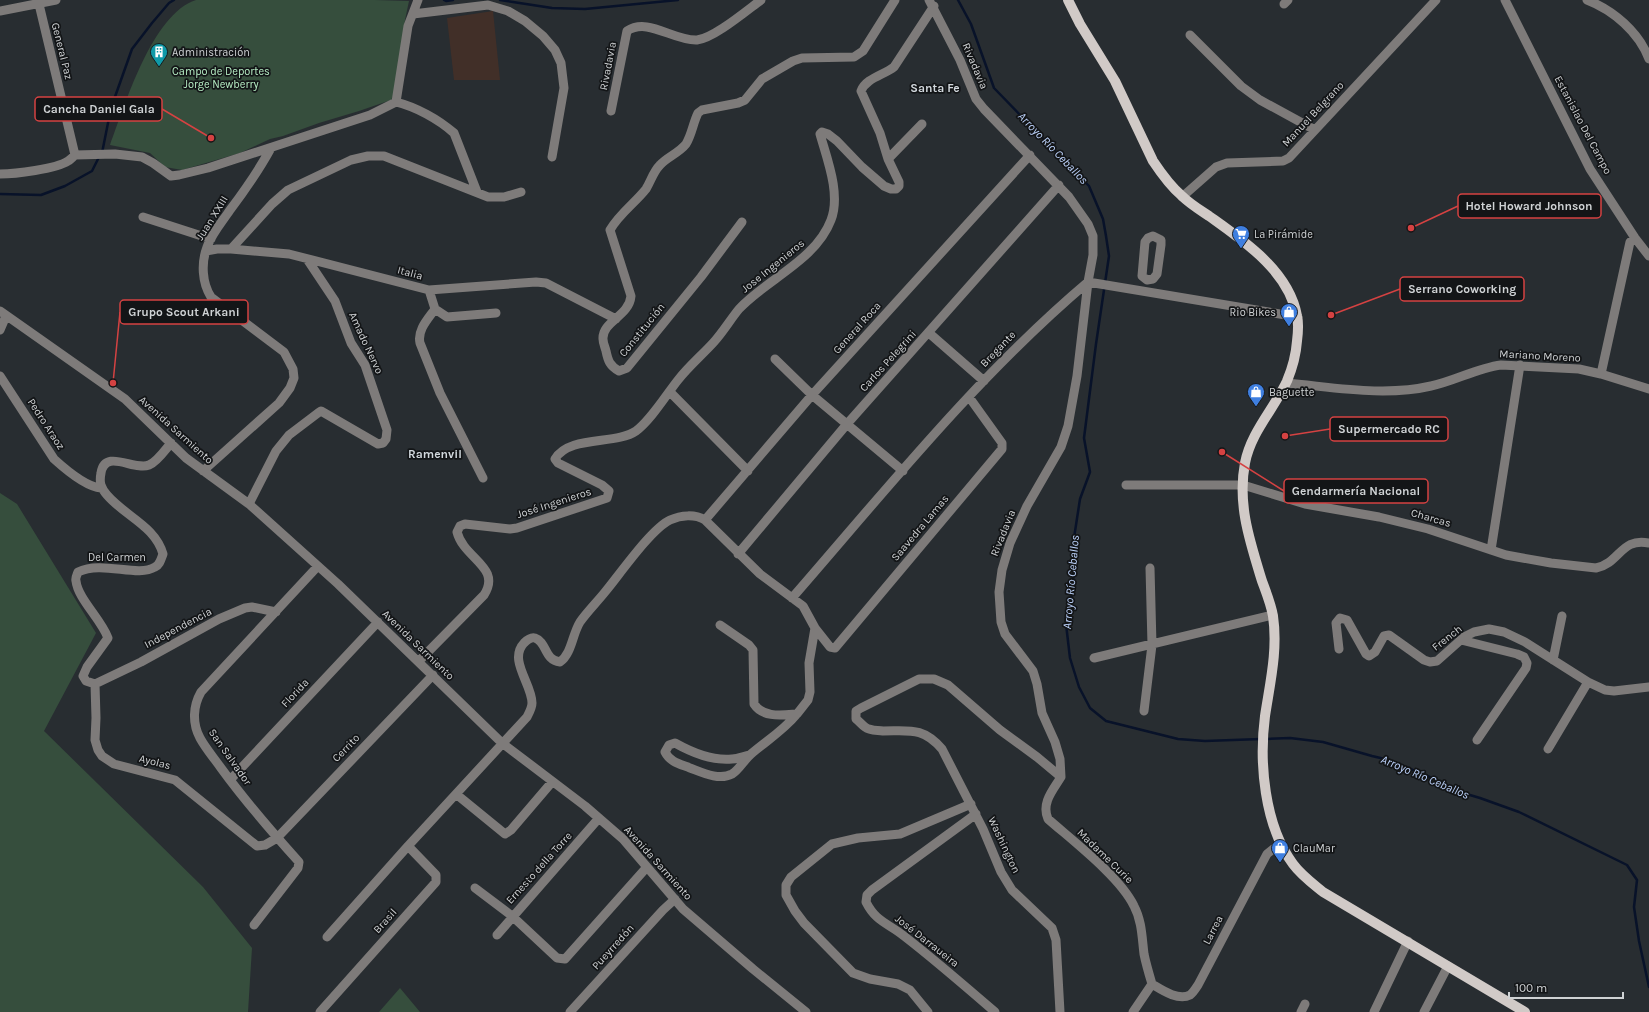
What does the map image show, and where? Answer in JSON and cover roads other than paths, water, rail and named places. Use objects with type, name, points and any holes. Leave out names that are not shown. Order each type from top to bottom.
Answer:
[{"type":"main road","points":[[1068,0],[1080,24],[1115,82],[1153,161],[1169,183],[1182,197],[1254,250],[1287,287],[1298,317],[1296,349],[1286,383],[1257,430],[1245,462],[1243,485],[1243,514],[1247,532],[1273,615],[1275,635],[1271,683],[1265,715],[1262,747],[1264,788],[1281,843],[1292,863],[1303,876],[1323,892],[1408,941],[1525,1012]]},
{"type":"street","points":[[0,11],[38,2],[56,0]]},
{"type":"street","name":"Rivadavia","points":[[611,111],[627,31],[632,27],[642,26],[685,39],[698,40],[711,36],[761,0]]},
{"type":"street","name":"Constitución","points":[[742,222],[701,277],[627,368],[619,371],[612,367],[609,362],[603,339],[604,332],[609,325],[626,310],[630,303],[631,296],[610,230],[614,222],[648,187],[654,172],[659,165],[684,145],[694,128],[698,113],[702,110],[738,103],[745,100],[762,79],[793,60],[802,58],[854,57],[858,55],[863,51],[895,0]]},
{"type":"street","name":"Manuel Belgrano","points":[[1182,197],[1216,167],[1227,163],[1283,161],[1289,158],[1436,0]]},
{"type":"street","name":"Estanislao Del Campo","points":[[1505,0],[1590,169],[1635,238],[1649,256]]},
{"type":"street","points":[[1587,0],[1612,14],[1624,24],[1639,40],[1649,59]]},
{"type":"street","points":[[396,102],[408,26],[418,1]]},
{"type":"street","name":"General Paz","points":[[38,2],[79,155]]},
{"type":"street","points":[[413,14],[488,3],[508,11],[525,21],[543,36],[555,50],[561,63],[564,88],[552,157]]},
{"type":"street","name":"Rivadavia","points":[[932,3],[960,60],[976,99],[1079,208],[1093,236],[1091,282],[1068,426],[1061,447],[1027,506],[1010,543],[1002,570],[999,592],[1001,622],[1005,634],[1033,671],[1042,713],[1055,742],[1060,760],[1060,776]]},
{"type":"street","name":"Jose Ingenieros","points":[[647,419],[670,392],[678,380],[714,342],[739,309],[760,290],[786,271],[815,246],[825,233],[832,219],[835,205],[832,178],[820,134],[822,132],[828,134],[837,141],[862,167],[884,186],[891,189],[896,189],[899,186],[888,159],[880,133],[861,91],[866,83],[894,67],[932,3]]},
{"type":"street","points":[[1190,35],[1241,86],[1260,100],[1315,130]]},
{"type":"street","points":[[0,174],[54,166],[67,162],[79,155],[115,154],[142,157],[171,176],[179,175],[208,168],[370,115],[396,102],[408,105],[446,126],[454,133],[477,192]]},
{"type":"street","points":[[888,159],[922,124]]},
{"type":"street","name":"Juan XXIII","points":[[203,471],[279,403],[290,388],[294,378],[293,369],[284,352],[211,297],[206,288],[204,278],[204,262],[206,251],[211,239],[262,166],[271,148]]},
{"type":"street","name":"General Roca","points":[[705,520],[812,395],[1030,155]]},
{"type":"street","points":[[231,249],[272,204],[288,190],[351,160],[368,156],[384,156],[488,196],[504,197],[521,192]]},
{"type":"street","name":"Carlos Pelegrini","points":[[738,554],[847,424],[929,333],[1058,185]]},
{"type":"street","points":[[142,217],[211,239]]},
{"type":"street","points":[[1601,374],[1630,242],[1635,238]]},
{"type":"street","name":"Italia","points":[[206,251],[231,249],[289,254],[428,290],[435,309]]},
{"type":"street","name":"Amado Nervo","points":[[249,504],[276,451],[289,435],[318,413],[321,412],[331,416],[378,444],[383,443],[386,439],[387,430],[365,365],[351,343],[335,301],[307,259]]},
{"type":"street","points":[[1145,292],[1147,280]]},
{"type":"street","points":[[428,290],[536,282],[546,284],[616,319]]},
{"type":"street","points":[[1091,282],[1298,317]]},
{"type":"street","name":"Bregante","points":[[792,598],[969,397],[1025,337],[1091,282]]},
{"type":"street","points":[[482,478],[440,392],[419,338],[422,327],[435,309],[446,317],[496,313]]},
{"type":"street","points":[[0,330],[3,313]]},
{"type":"street","name":"Avenida Sarmiento","points":[[3,313],[125,399],[203,471],[249,504],[378,622],[502,743],[599,818],[622,839],[683,909],[806,1012]]},
{"type":"street","points":[[929,333],[984,381]]},
{"type":"street","points":[[775,359],[812,395],[903,471]]},
{"type":"street","points":[[1491,550],[1520,365]]},
{"type":"street","name":"Mariano Moreno","points":[[1286,383],[1373,391],[1397,390],[1432,386],[1491,366],[1520,365],[1579,369],[1601,374],[1649,389]]},
{"type":"street","name":"Pedro Araoz","points":[[0,376],[54,459],[71,473],[95,487],[101,488]]},
{"type":"street","points":[[670,392],[748,471]]},
{"type":"street","name":"Saavedra Lamas","points":[[814,628],[830,647],[836,648],[1002,449],[1002,443],[969,397]]},
{"type":"street","name":"José Ingenieros","points":[[419,661],[484,595],[488,588],[489,576],[486,570],[463,546],[457,532],[460,526],[465,524],[510,529],[517,528],[607,498],[609,491],[602,485],[571,471],[558,463],[555,459],[558,454],[567,449],[596,440],[627,436],[636,431],[647,419]]},
{"type":"street","points":[[101,488],[101,471],[105,464],[114,460],[144,466],[150,465],[171,443]]},
{"type":"street","name":"Charcas","points":[[1126,485],[1243,485],[1305,504],[1379,517],[1428,529],[1506,555],[1550,563],[1596,568],[1603,567],[1612,561],[1629,544],[1638,542],[1649,543]]},
{"type":"street","name":"Del Carmen","points":[[95,684],[86,681],[83,676],[87,667],[108,638],[104,628],[78,587],[75,579],[78,572],[86,568],[107,567],[148,570],[157,567],[163,554],[160,544],[154,535],[114,503],[101,488]]},
{"type":"street","points":[[327,937],[408,846],[527,717],[531,710],[532,703],[530,688],[518,657],[521,647],[531,638],[536,638],[542,643],[548,656],[555,662],[560,662],[568,653],[572,638],[580,622],[638,551],[656,531],[670,520],[681,517],[698,516],[705,520],[760,574],[802,606],[814,628],[810,663],[810,692],[808,700],[788,725],[750,755],[732,774],[724,776],[707,774],[673,761],[665,752],[669,745],[675,743],[701,754],[716,758],[731,760],[750,755]]},
{"type":"street","name":"San Salvador","points":[[254,925],[298,868],[299,862],[277,838],[230,780],[200,738],[194,714],[196,701],[201,692],[318,566]]},
{"type":"street","points":[[1144,711],[1152,645],[1150,568]]},
{"type":"street","name":"Independencia","points":[[95,684],[141,662],[219,619],[245,608],[252,607],[276,612]]},
{"type":"street","points":[[1094,658],[1273,615]]},
{"type":"street","points":[[1554,660],[1562,616]]},
{"type":"street","name":"French","points":[[1339,649],[1336,623],[1340,618],[1347,620],[1366,654],[1369,656],[1375,652],[1384,636],[1389,635],[1424,660],[1430,662],[1437,661],[1461,640],[1474,632],[1489,629],[1504,632],[1526,642],[1588,682],[1605,690],[1614,691],[1649,687]]},
{"type":"street","name":"Florida","points":[[230,780],[378,622]]},
{"type":"street","points":[[720,625],[749,645],[753,650],[754,704],[756,707],[764,713],[776,715],[796,714]]},
{"type":"street","points":[[1461,640],[1517,654],[1524,657],[1527,663],[1526,668],[1477,740]]},
{"type":"street","name":"Cerrito","points":[[277,838],[433,675]]},
{"type":"street","points":[[976,814],[942,749],[933,739],[914,731],[872,730],[865,727],[856,719],[856,711],[918,679],[934,679],[948,685],[1000,730],[1060,776]]},
{"type":"street","points":[[1548,749],[1588,682]]},
{"type":"street","name":"Ayolas","points":[[95,684],[95,740],[98,750],[102,756],[114,764],[175,780],[257,846],[265,846],[277,838]]},
{"type":"street","name":"Madame Curie","points":[[1060,776],[1047,800],[1045,812],[1048,819],[1108,873],[1135,906],[1140,925],[1144,956],[1152,984]]},
{"type":"street","points":[[456,794],[505,834],[511,830],[552,782]]},
{"type":"street","points":[[928,1012],[910,990],[898,984],[870,979],[853,973],[809,928],[795,911],[786,895],[786,885],[791,877],[832,844],[858,838],[900,834],[971,804]]},
{"type":"street","name":"José Darraueira","points":[[976,814],[872,890],[867,895],[866,902],[871,913],[878,920],[902,934],[995,1012]]},
{"type":"street","name":"Washington","points":[[976,814],[1001,872],[1012,890],[1052,928],[1056,940],[1060,1012]]},
{"type":"street","name":"Ernesto della Torre","points":[[497,935],[599,818]]},
{"type":"street","name":"Larrea","points":[[1152,984],[1166,992],[1182,997],[1191,994],[1198,985],[1267,854],[1281,843]]},
{"type":"street","name":"Brasil","points":[[320,1012],[436,882],[436,875],[408,846]]},
{"type":"street","points":[[475,888],[512,916],[557,958],[565,959],[647,867]]},
{"type":"street","name":"Pueyrredón","points":[[570,1012],[663,910],[675,899]]},
{"type":"street","points":[[1374,1012],[1408,941]]},
{"type":"street","points":[[1424,1012],[1448,966]]},
{"type":"street","points":[[1133,1012],[1152,984]]},
{"type":"waterway","name":"Arroyo Río Ceballos","points":[[102,153],[111,108],[132,49],[169,3],[174,0]]},
{"type":"waterway","name":"Arroyo Río Ceballos","points":[[444,0],[453,0]]},
{"type":"waterway","name":"Arroyo Río Ceballos","points":[[500,0],[552,8],[585,9],[678,0]]},
{"type":"waterway","name":"Arroyo Río Ceballos","points":[[958,0],[971,24],[994,88],[1089,186],[1103,219],[1106,236],[1109,256],[1084,438],[1090,472],[1080,499],[1074,538],[1073,589],[1066,624],[1070,658],[1079,687],[1090,708],[1106,721],[1178,739],[1205,741],[1261,739]]},
{"type":"waterway","name":"Arroyo Río Ceballos","points":[[0,194],[41,195],[65,186],[92,171],[99,157]]},
{"type":"waterway","name":"Arroyo Río Ceballos","points":[[1266,739],[1290,738],[1323,742],[1389,760],[1432,778],[1453,790],[1519,812],[1627,865],[1637,880],[1634,907],[1639,941],[1649,987]]},
{"type":"place","name":"Administración","points":[[159,67]]},
{"type":"place","name":"Cancha Daniel Gala","points":[[211,138]]},
{"type":"place","name":"Hotel Howard Johnson","points":[[1411,228]]},
{"type":"place","name":"La Pirámide","points":[[1241,249]]},
{"type":"place","name":"Serrano Coworking","points":[[1331,315]]},
{"type":"place","name":"Rio Bikes","points":[[1289,327]]},
{"type":"place","name":"Grupo Scout Arkani","points":[[113,383]]},
{"type":"place","name":"Baguette","points":[[1256,407]]},
{"type":"place","name":"Supermercado RC","points":[[1285,436]]},
{"type":"place","name":"Gendarmería Nacional","points":[[1222,452]]},
{"type":"place","name":"ClauMar","points":[[1280,863]]},
{"type":"district","name":"Santa Fe","points":[[935,88]]},
{"type":"district","name":"Ramenvil","points":[[435,454]]},
{"type":"park label","name":"Campo de Deportes Jorge Newberry","points":[[221,77]]}]
